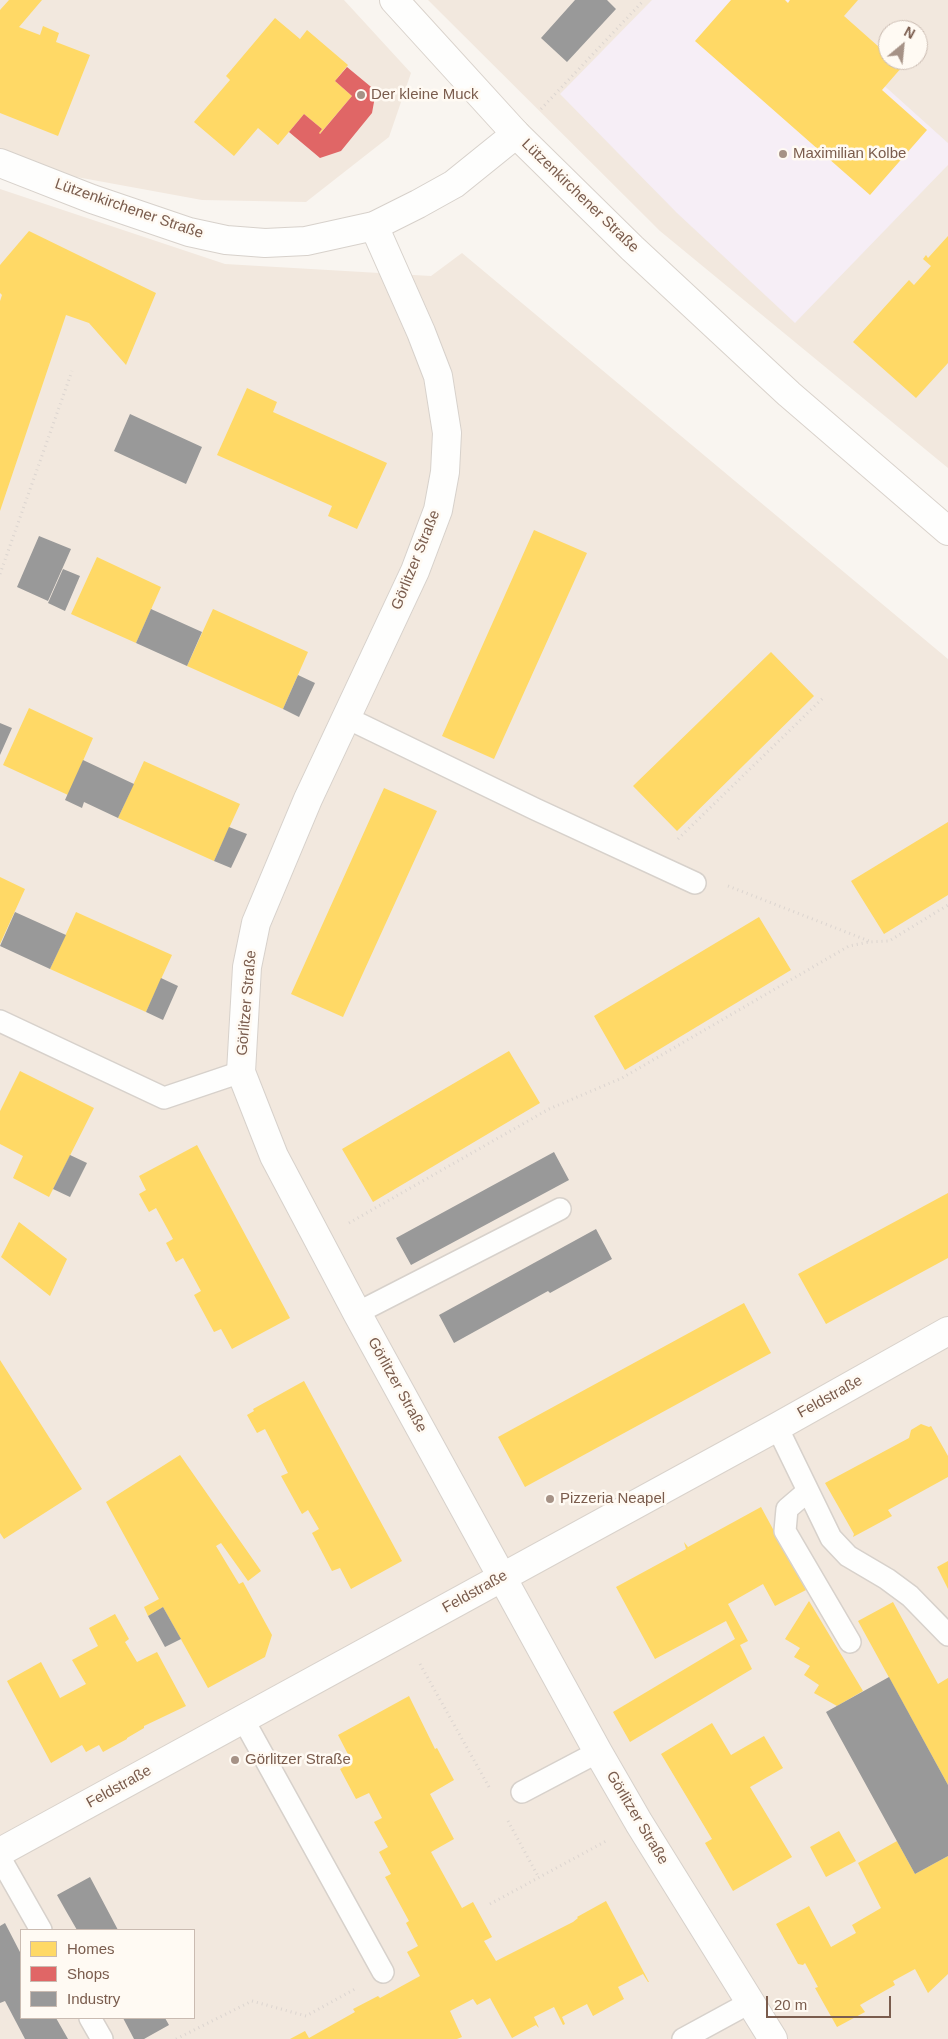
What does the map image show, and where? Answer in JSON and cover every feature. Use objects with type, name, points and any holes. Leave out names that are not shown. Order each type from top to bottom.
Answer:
[{"type":"street","points":[[394,0],[516,134]]},
{"type":"street","name":"Lützenkirchener Straße","points":[[0,163],[118,208],[188,232],[226,240],[265,243],[306,241],[374,226],[454,184],[516,134],[632,248],[789,394],[948,531]]},
{"type":"street","name":"Görlitzer Straße","points":[[374,226],[421,332],[438,376],[447,433],[445,472],[438,510],[415,571],[345,717],[256,923],[247,967],[241,1072],[274,1156],[357,1313],[598,1752],[639,1823],[773,2039]]},
{"type":"street","name":"Feldstraße","points":[[0,1852],[777,1427],[948,1331]]},
{"type":"lane","points":[[345,717],[695,883]]},
{"type":"lane","points":[[0,1021],[164,1098],[241,1072]]},
{"type":"lane","points":[[357,1313],[560,1209]]},
{"type":"lane","points":[[777,1427],[831,1538],[848,1556],[887,1579],[910,1596],[948,1635]]},
{"type":"lane","points":[[808,1491],[787,1509],[785,1531],[850,1642]]},
{"type":"lane","points":[[243,1719],[383,1972]]},
{"type":"lane","points":[[522,1792],[598,1752]]},
{"type":"lane","points":[[0,1858],[40,1929]]},
{"type":"lane","points":[[683,2039],[751,2002]]},
{"type":"lane","points":[[91,2019],[102,2039]]},
{"type":"path","points":[[516,134],[644,0]]},
{"type":"path","points":[[0,574],[72,371]]},
{"type":"path","points":[[653,864],[824,697]]},
{"type":"path","points":[[695,883],[699,874],[869,942]]},
{"type":"path","points":[[319,1241],[549,1109],[622,1078],[849,946],[889,941],[948,905]]},
{"type":"path","points":[[402,1632],[492,1792]]},
{"type":"path","points":[[506,1818],[539,1878]]},
{"type":"path","points":[[490,1904],[639,1823]]},
{"type":"path","points":[[176,2039],[252,2001],[306,2016],[383,1972]]},
{"type":"shaded area","points":[[0,0],[344,0],[411,73],[389,137],[306,202],[202,200],[0,163]]},
{"type":"shaded area","points":[[428,0],[948,0],[948,468],[660,231]]},
{"type":"shaded area","name":"Maximilian Kolbe","points":[[652,0],[789,0],[948,143],[948,165],[795,323],[677,213],[560,94]]},
{"type":"shaded area","points":[[0,189],[225,264],[431,276],[462,253],[948,659],[948,2039],[0,2039]]},
{"type":"building: Homes","points":[[9,0],[42,0],[19,27],[40,35],[43,26],[59,33],[56,42],[90,55],[58,136],[0,113],[0,10]]},
{"type":"building: Homes","points":[[731,0],[785,0],[788,3],[790,0],[858,0],[844,16],[878,46],[878,70],[899,70],[882,90],[927,130],[870,195],[695,41]]},
{"type":"building: Homes","points":[[275,18],[300,39],[307,30],[348,65],[335,81],[352,96],[318,136],[322,129],[304,114],[278,145],[258,128],[234,156],[194,122],[230,80],[226,76]]},
{"type":"building: Homes","points":[[29,231],[156,293],[126,365],[89,323],[66,315],[0,511],[0,301],[2,295],[0,293],[0,265]]},
{"type":"building: Homes","points":[[948,236],[948,363],[916,398],[853,342],[909,280],[914,285],[931,266],[923,259],[926,255],[928,258]]},
{"type":"building: Homes","points":[[247,388],[277,402],[273,412],[387,463],[357,529],[328,516],[332,506],[217,455]]},
{"type":"building: Homes","points":[[534,530],[587,553],[494,759],[442,736]]},
{"type":"building: Homes","points":[[97,557],[161,587],[136,643],[71,614]]},
{"type":"building: Homes","points":[[213,609],[308,652],[283,709],[187,666]]},
{"type":"building: Homes","points":[[771,652],[814,696],[677,831],[633,786]]},
{"type":"building: Homes","points":[[29,708],[93,738],[68,795],[3,765]]},
{"type":"building: Homes","points":[[144,761],[240,804],[214,861],[118,818]]},
{"type":"building: Homes","points":[[384,788],[437,811],[343,1017],[291,994]]},
{"type":"building: Homes","points":[[948,822],[948,895],[884,934],[851,881]]},
{"type":"building: Homes","points":[[0,877],[25,889],[0,944]]},
{"type":"building: Homes","points":[[76,912],[172,955],[146,1012],[50,969]]},
{"type":"building: Homes","points":[[759,917],[791,970],[625,1070],[594,1016]]},
{"type":"building: Homes","points":[[509,1051],[540,1103],[373,1202],[342,1149]]},
{"type":"building: Homes","points":[[20,1071],[94,1108],[49,1197],[13,1178],[23,1156],[0,1144],[0,1111]]},
{"type":"building: Homes","points":[[197,1145],[290,1318],[232,1349],[221,1329],[214,1332],[194,1295],[201,1291],[183,1258],[176,1262],[166,1243],[173,1239],[156,1208],[149,1212],[139,1194],[146,1190],[139,1176]]},
{"type":"building: Homes","points":[[948,1193],[948,1258],[826,1324],[798,1274]]},
{"type":"building: Homes","points":[[19,1222],[67,1259],[50,1296],[1,1257]]},
{"type":"building: Homes","points":[[744,1303],[771,1353],[525,1487],[498,1437]]},
{"type":"building: Homes","points":[[0,1360],[82,1489],[4,1539],[0,1533]]},
{"type":"building: Homes","points":[[304,1381],[402,1561],[351,1589],[340,1568],[332,1571],[312,1533],[319,1529],[308,1510],[302,1514],[281,1476],[288,1473],[265,1429],[257,1433],[247,1415],[254,1411],[253,1409]]},
{"type":"building: Homes","points":[[921,1424],[931,1426],[948,1456],[948,1477],[888,1510],[892,1516],[853,1537],[854,1534],[825,1483],[909,1438],[911,1430]]},
{"type":"building: Homes","points":[[180,1455],[261,1571],[248,1581],[221,1543],[216,1546],[239,1584],[243,1582],[272,1635],[265,1657],[208,1688],[163,1607],[148,1616],[144,1607],[159,1599],[106,1502]]},
{"type":"building: Homes","points":[[761,1507],[806,1590],[775,1606],[763,1584],[728,1604],[748,1641],[740,1645],[752,1669],[630,1742],[613,1712],[735,1639],[726,1621],[655,1659],[616,1587],[686,1549],[684,1542],[688,1547]]},
{"type":"building: Homes","points":[[948,1561],[948,1589],[937,1567]]},
{"type":"building: Homes","points":[[809,1601],[863,1691],[837,1706],[814,1693],[819,1685],[804,1675],[810,1666],[794,1657],[800,1648],[785,1639]]},
{"type":"building: Homes","points":[[893,1602],[938,1684],[948,1678],[948,1785],[858,1621]]},
{"type":"building: Homes","points":[[115,1614],[129,1639],[125,1642],[137,1662],[157,1652],[186,1706],[144,1726],[144,1728],[127,1739],[103,1752],[99,1745],[86,1752],[82,1745],[51,1763],[7,1681],[41,1662],[60,1698],[86,1684],[72,1660],[98,1646],[89,1628]]},
{"type":"building: Homes","points":[[409,1696],[435,1749],[437,1748],[454,1780],[430,1794],[454,1839],[431,1852],[462,1908],[473,1902],[492,1937],[484,1941],[496,1961],[573,1922],[577,1917],[606,1901],[649,1982],[643,1974],[618,1987],[624,1999],[593,2016],[587,2004],[562,2017],[565,2024],[563,2025],[554,2007],[534,2017],[539,2028],[536,2025],[512,2038],[490,1998],[477,2005],[473,1999],[450,2011],[462,2037],[457,2039],[290,2039],[305,2031],[309,2038],[355,2012],[353,2009],[378,1996],[380,1998],[420,1976],[407,1952],[418,1946],[406,1923],[409,1921],[385,1877],[391,1874],[379,1852],[388,1847],[374,1822],[382,1818],[369,1793],[356,1799],[340,1769],[352,1762],[338,1735]]},
{"type":"building: Homes","points":[[712,1723],[731,1755],[764,1736],[783,1768],[750,1787],[792,1857],[733,1891],[705,1843],[712,1839],[661,1754]]},
{"type":"building: Homes","points":[[839,1831],[856,1861],[826,1877],[810,1847]]},
{"type":"building: Homes","points":[[897,1841],[915,1874],[948,1856],[948,1974],[928,1993],[915,1969],[893,1981],[895,1985],[860,2005],[865,2012],[837,2027],[815,1988],[818,1987],[805,1963],[803,1965],[798,1964],[776,1924],[809,1906],[831,1947],[856,1933],[852,1925],[881,1908],[858,1863]]},
{"type":"building: Shops","points":[[347,67],[376,91],[372,113],[341,151],[320,158],[289,132],[304,114],[322,129],[320,134],[352,96],[335,81]]},
{"type":"building: Industry","points":[[575,0],[607,0],[616,9],[567,62],[541,38]]},
{"type":"building: Industry","points":[[130,414],[202,447],[186,484],[114,451]]},
{"type":"building: Industry","points":[[39,536],[71,549],[48,601],[17,587]]},
{"type":"building: Industry","points":[[63,569],[80,576],[65,611],[48,603]]},
{"type":"building: Industry","points":[[151,609],[202,632],[187,666],[136,643]]},
{"type":"building: Industry","points":[[298,675],[315,683],[299,717],[283,709]]},
{"type":"building: Industry","points":[[0,723],[12,728],[0,755]]},
{"type":"building: Industry","points":[[83,760],[134,784],[118,818],[84,802],[82,808],[65,800]]},
{"type":"building: Industry","points":[[229,827],[247,834],[231,868],[214,861]]},
{"type":"building: Industry","points":[[15,912],[66,935],[50,969],[0,946]]},
{"type":"building: Industry","points":[[161,978],[178,986],[163,1020],[146,1012]]},
{"type":"building: Industry","points":[[554,1152],[569,1180],[411,1265],[396,1238]]},
{"type":"building: Industry","points":[[70,1155],[87,1163],[70,1197],[53,1189]]},
{"type":"building: Industry","points":[[596,1229],[612,1259],[550,1293],[548,1291],[454,1343],[439,1315]]},
{"type":"building: Industry","points":[[163,1607],[181,1639],[165,1647],[148,1616]]},
{"type":"building: Industry","points":[[889,1677],[948,1785],[948,1856],[915,1874],[826,1712]]},
{"type":"building: Industry","points":[[90,1877],[117,1929],[76,1929],[57,1895]]},
{"type":"building: Industry","points":[[5,1923],[20,1952],[20,2019],[57,2019],[68,2039],[25,2039],[5,2001],[0,2003],[0,1926]]},
{"type":"building: Industry","points":[[124,2019],[166,2019],[169,2025],[144,2039],[134,2039]]},
{"type":"place","name":"Der kleine Muck","points":[[361,95]]},
{"type":"place","name":"Maximilian Kolbe","points":[[783,154]]},
{"type":"place","name":"Pizzeria Neapel","points":[[550,1499]]},
{"type":"place","name":"Görlitzer Straße","points":[[235,1760]]}]
